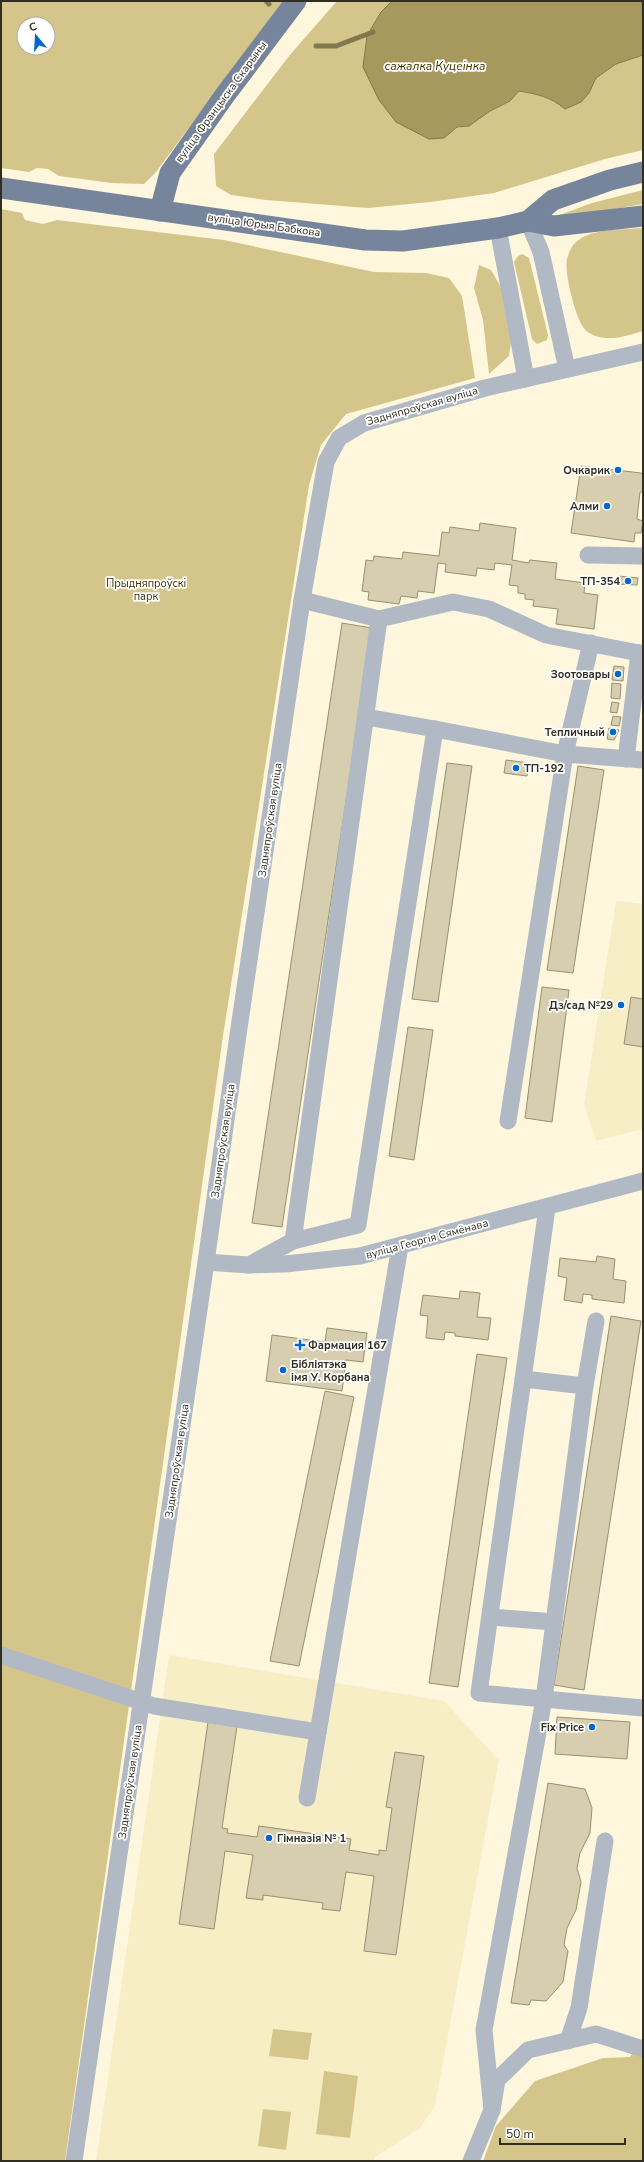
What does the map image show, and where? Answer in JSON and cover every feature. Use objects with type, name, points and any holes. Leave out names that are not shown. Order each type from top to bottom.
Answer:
[{"type":"main road","name":"вуліца Францыска Скарыны","points":[[160,211],[170,173],[225,95],[296,1]]},
{"type":"main road","points":[[528,221],[553,200],[610,180],[643,172]]},
{"type":"main road","name":"вуліца Юрыя Бабкова","points":[[1,188],[366,240],[403,241],[498,228],[528,221]]},
{"type":"main road","points":[[528,221],[554,226],[643,216]]},
{"type":"street","points":[[528,221],[541,252],[567,369]]},
{"type":"street","points":[[498,228],[526,379]]},
{"type":"street","name":"Задняпроўская вуліца","points":[[74,2161],[206,1262],[236,1042],[302,600],[326,462],[339,438],[364,423],[485,388],[643,352]]},
{"type":"street","points":[[588,555],[643,556]]},
{"type":"street","points":[[302,600],[379,618],[453,602],[489,609],[546,635],[641,653],[635,759],[565,754],[366,717]]},
{"type":"street","points":[[293,1240],[379,618]]},
{"type":"street","points":[[508,1121],[565,754],[591,643]]},
{"type":"street","points":[[249,1265],[293,1240],[358,1225],[435,729]]},
{"type":"street","name":"вуліца Георгія Сямёнава","points":[[206,1262],[249,1265],[360,1256],[547,1208],[643,1181]]},
{"type":"street","points":[[547,1208],[491,1617],[479,1693],[643,1708]]},
{"type":"street","points":[[307,1798],[400,1246]]},
{"type":"street","points":[[492,2110],[484,2030],[544,1699],[585,1386],[596,1321]]},
{"type":"street","points":[[524,1379],[585,1386]]},
{"type":"street","points":[[491,1617],[554,1622]]},
{"type":"street","points":[[1,1655],[142,1702],[318,1732]]},
{"type":"street","points":[[568,2041],[579,2008],[605,1841]]},
{"type":"street","points":[[471,2161],[492,2110],[497,2080],[528,2050],[596,2034],[643,2049]]},
{"type":"shaded area","name":"Дз/сад №29","points":[[616,901],[643,904],[643,1129],[596,1141],[584,1105]]},
{"type":"shaded area","points":[[169,1655],[444,1701],[499,1760],[435,2106],[420,2128],[375,2157],[374,2161],[96,2161]]},
{"type":"green space","points":[[1,1],[283,1],[156,172],[144,184],[112,183],[59,176],[48,169],[37,168],[29,172],[1,168]]},
{"type":"green space","points":[[337,1],[392,1],[381,12],[444,138],[457,127],[469,126],[490,111],[510,101],[519,91],[544,97],[566,109],[589,93],[596,78],[616,64],[643,55],[643,150],[605,159],[494,193],[430,202],[368,208],[266,200],[231,195],[216,186],[214,154],[289,56]]},
{"type":"green space","points":[[643,190],[643,204],[556,219],[554,217],[592,203]]},
{"type":"green space","name":"Прыдняпроўскі парк","points":[[1,209],[22,213],[25,220],[43,224],[57,220],[224,240],[374,272],[426,273],[449,278],[462,296],[475,378],[346,414],[321,445],[309,485],[223,1036],[65,2161],[1,2161]]},
{"type":"green space","points":[[643,228],[643,331],[613,338],[595,336],[584,328],[574,304],[566,265],[570,250],[573,245],[587,235],[610,230]]},
{"type":"green space","points":[[522,254],[529,258],[548,335],[547,340],[537,344],[532,339],[514,262],[518,256]]},
{"type":"green space","points":[[479,265],[491,270],[503,291],[512,335],[509,356],[489,374],[483,320],[474,288]]},
{"type":"green space","points":[[273,2029],[312,2033],[308,2060],[269,2056]]},
{"type":"green space","points":[[643,2038],[643,2161],[483,2161],[496,2126],[535,2081],[603,2058],[630,2057]]},
{"type":"green space","points":[[324,2071],[358,2076],[350,2138],[316,2134]]},
{"type":"green space","points":[[263,2109],[291,2112],[286,2150],[258,2146]]},
{"type":"water","name":"сажалка Куцеінка","points":[[392,1],[642,1],[643,55],[616,64],[596,78],[589,93],[581,102],[565,109],[544,97],[519,91],[510,101],[490,111],[469,126],[457,127],[444,138],[429,139],[396,122],[379,100],[363,67],[367,36],[381,12]]},
{"type":"building","name":"Алми","points":[[581,466],[641,473],[643,475],[643,492],[640,492],[637,519],[643,521],[641,533],[635,533],[634,542],[571,533]]},
{"type":"building","points":[[480,523],[516,528],[512,560],[529,563],[530,560],[557,563],[555,579],[585,583],[584,593],[598,595],[594,629],[556,624],[558,609],[533,606],[534,600],[525,599],[525,594],[518,593],[518,586],[509,585],[512,565],[495,563],[494,570],[477,568],[476,576],[445,572],[446,564],[438,563],[434,593],[418,591],[417,598],[401,596],[399,604],[368,600],[369,592],[362,591],[366,560],[373,561],[374,556],[402,559],[403,552],[439,556],[442,532],[449,533],[450,527],[479,531]]},
{"type":"building","name":"ТП-354","points":[[618,576],[638,578],[637,585],[617,584]]},
{"type":"building","points":[[342,623],[372,628],[282,1227],[252,1223]]},
{"type":"building","name":"Зоотовары","points":[[614,666],[624,667],[623,681],[612,680]]},
{"type":"building","points":[[612,683],[621,684],[620,699],[611,698]]},
{"type":"building","points":[[612,702],[619,703],[617,713],[610,712]]},
{"type":"building","points":[[613,716],[621,717],[619,726],[611,725]]},
{"type":"building","name":"Тепличный","points":[[609,728],[619,730],[614,740],[607,739]]},
{"type":"building","name":"ТП-192","points":[[506,760],[529,763],[527,776],[504,773]]},
{"type":"building","points":[[447,763],[472,766],[438,1002],[412,999]]},
{"type":"building","points":[[578,766],[604,770],[573,973],[547,970]]},
{"type":"building","points":[[542,987],[569,990],[552,1122],[525,1118]]},
{"type":"building","points":[[631,997],[643,999],[643,1047],[624,1044]]},
{"type":"building","points":[[408,1027],[433,1030],[414,1160],[389,1156]]},
{"type":"building","points":[[597,1256],[615,1259],[613,1279],[626,1281],[624,1303],[592,1299],[592,1295],[583,1294],[582,1303],[564,1300],[567,1278],[558,1276],[560,1258],[596,1262]]},
{"type":"building","points":[[460,1291],[480,1293],[477,1317],[491,1318],[488,1340],[455,1336],[455,1333],[445,1332],[444,1340],[426,1338],[428,1316],[420,1315],[423,1295],[459,1299]]},
{"type":"building","points":[[611,1316],[641,1321],[584,1690],[554,1685]]},
{"type":"building","points":[[327,1328],[367,1333],[363,1362],[346,1360],[342,1391],[266,1381],[272,1335],[325,1342]]},
{"type":"building","points":[[477,1354],[507,1358],[458,1687],[429,1683]]},
{"type":"building","points":[[325,1391],[354,1397],[299,1666],[270,1661]]},
{"type":"building","points":[[557,1717],[630,1722],[627,1759],[555,1754]]},
{"type":"building","name":"Гімназія № 1","points":[[208,1722],[237,1726],[222,1828],[228,1829],[227,1833],[257,1837],[259,1826],[351,1839],[349,1850],[379,1855],[379,1850],[386,1851],[392,1808],[386,1807],[395,1752],[424,1756],[396,1955],[364,1951],[374,1876],[346,1872],[340,1911],[322,1909],[323,1903],[263,1895],[263,1900],[246,1898],[253,1855],[225,1851],[214,1929],[179,1924]]},
{"type":"building","points":[[548,1783],[585,1789],[592,1808],[590,1833],[580,1853],[577,1868],[581,1882],[576,1910],[567,1928],[564,1945],[568,1951],[563,1982],[546,2001],[531,2000],[529,2005],[511,2003]]},
{"type":"waterway","points":[[266,1],[269,4]]},
{"type":"waterway","points":[[316,46],[336,46],[373,32]]},
{"type":"place","name":"Очкарик","points":[[618,470]]},
{"type":"place","name":"Алми","points":[[607,506]]},
{"type":"place","name":"ТП-354","points":[[628,581]]},
{"type":"place","name":"Зоотовары","points":[[618,674]]},
{"type":"place","name":"Тепличный","points":[[613,732]]},
{"type":"place","name":"ТП-192","points":[[516,768]]},
{"type":"place","name":"Дз/сад №29","points":[[621,1005]]},
{"type":"place","name":"Фармация 167","points":[[300,1345]]},
{"type":"place","name":"Бібліятэка імя У. Корбана","points":[[283,1370]]},
{"type":"place","name":"Fix Price","points":[[592,1727]]},
{"type":"place","name":"Гімназія № 1","points":[[269,1838]]}]
